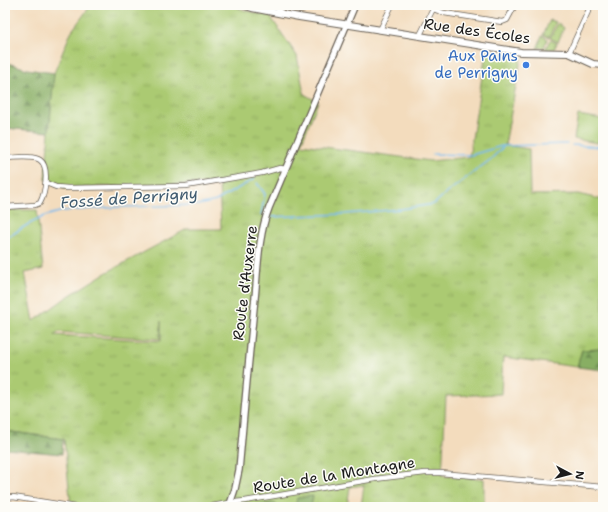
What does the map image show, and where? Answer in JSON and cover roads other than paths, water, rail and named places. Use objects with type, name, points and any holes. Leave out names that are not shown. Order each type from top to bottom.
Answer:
[{"type":"main road","name":"Rue des Écoles","points":[[242,5],[252,6],[281,14],[521,52],[569,53],[593,64],[603,65]]},
{"type":"street","points":[[274,5],[281,12],[281,14]]},
{"type":"street","name":"Route d'Auxerre","points":[[230,505],[239,470],[262,234],[267,212],[355,5]]},
{"type":"street","points":[[380,30],[392,5]]},
{"type":"street","points":[[420,36],[434,7],[444,12],[502,22],[508,18],[515,5]]},
{"type":"street","points":[[569,53],[591,5]]},
{"type":"street","points":[[5,158],[32,157],[40,160],[43,163],[46,175],[46,183],[40,203],[35,205],[5,207]]},
{"type":"street","points":[[46,183],[68,188],[186,186],[262,173],[280,168],[286,169]]},
{"type":"street","name":"Route de la Montagne","points":[[206,507],[230,505],[382,478],[425,473],[603,487]]},
{"type":"street","points":[[5,498],[13,497],[76,507]]},
{"type":"waterway","name":"Fossé de Perrigny","points":[[433,154],[471,155],[502,146],[567,144]]},
{"type":"waterway","name":"Fossé de Perrigny","points":[[572,145],[603,147]]},
{"type":"waterway","name":"Fossé de Perrigny","points":[[270,217],[345,214],[401,209],[434,204],[491,159],[504,146]]},
{"type":"waterway","name":"Fossé de Perrigny","points":[[5,239],[45,216],[63,211],[121,207],[198,205],[216,201],[254,179]]},
{"type":"waterway","name":"Fossé de Perrigny","points":[[257,183],[265,194],[262,215]]},
{"type":"place","name":"Aux Pains de Perrigny","points":[[526,65]]}]
